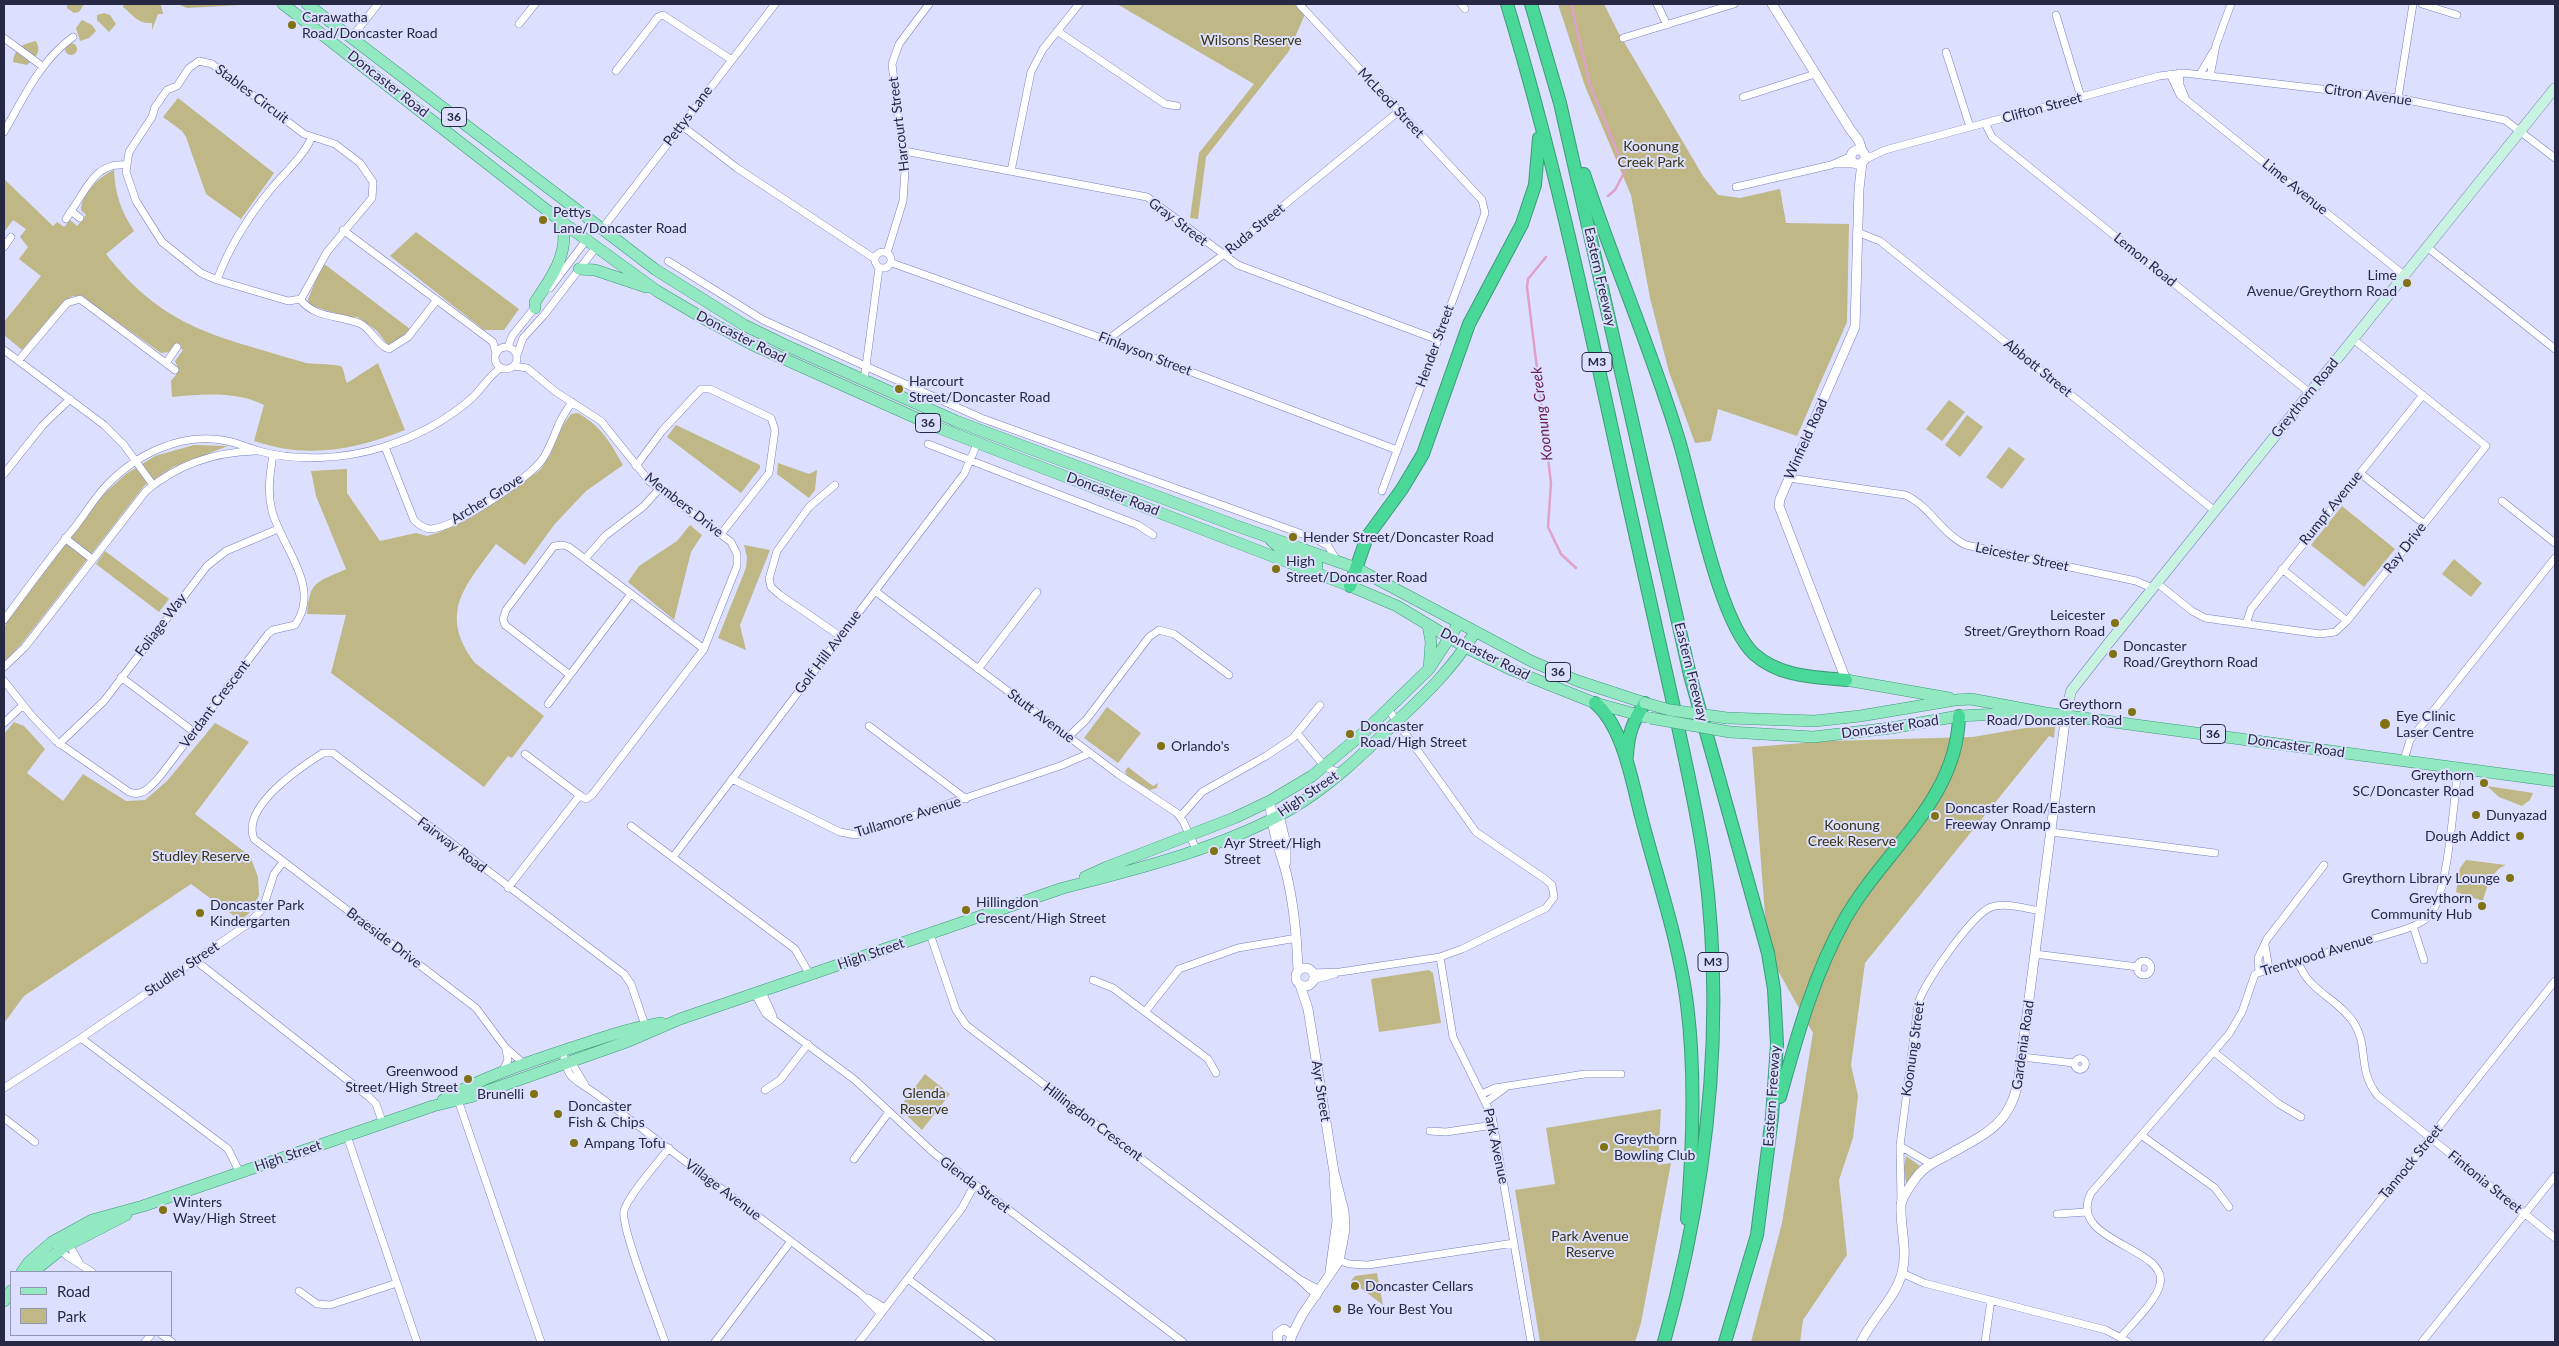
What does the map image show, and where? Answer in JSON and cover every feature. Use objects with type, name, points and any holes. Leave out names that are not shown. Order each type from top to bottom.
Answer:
[{"type":"highway","name":"Eastern Freeway","points":[[1508,4],[1537,113],[1593,344],[1684,752],[1704,861],[1714,972],[1714,1053],[1703,1167],[1679,1286],[1664,1342]]},
{"type":"highway","name":"Eastern Freeway","points":[[1531,4],[1560,103],[1690,675],[1768,953],[1774,989],[1777,1044],[1776,1076],[1757,1235],[1725,1342]]},
{"type":"highway","name":"36","points":[[1560,103],[1598,216],[1650,352],[1678,434],[1723,595],[1735,626],[1746,644],[1768,664],[1799,676],[1846,680]]},
{"type":"highway","points":[[1350,586],[1372,528],[1402,489],[1423,454],[1469,324],[1522,224],[1538,165],[1537,113]]},
{"type":"highway","points":[[1595,703],[1608,717],[1627,761],[1676,950],[1687,1004],[1692,1137],[1687,1215],[1679,1286]]},
{"type":"highway","points":[[1627,761],[1628,737],[1637,715],[1645,703]]},
{"type":"highway","points":[[1770,1134],[1799,1029],[1830,949],[1850,910],[1939,792],[1953,757],[1959,716]]},
{"type":"main road","name":"Doncaster Road","points":[[283,4],[562,222],[657,291],[753,345],[977,444],[1350,586],[1397,606],[1465,647],[1488,658],[1595,703],[1650,718],[1730,732],[1813,737],[1891,728],[1959,716],[2036,711]]},
{"type":"main road","name":"Doncaster Road","points":[[307,4],[656,270],[713,307],[785,345],[956,421],[1356,568],[1474,632],[1531,661],[1578,681],[1670,710],[1727,718],[1815,721],[1860,716],[1955,700],[1971,700],[2036,711],[2555,781]]},
{"type":"main road","points":[[342,49],[351,38]]},
{"type":"main road","name":"Greythorn Road","points":[[2066,714],[2071,691],[2555,88]]},
{"type":"main road","points":[[535,308],[535,302],[557,267],[564,247],[566,236],[562,222]]},
{"type":"main road","points":[[587,239],[602,229]]},
{"type":"main road","points":[[597,246],[602,229]]},
{"type":"main road","points":[[578,269],[601,272],[657,291]]},
{"type":"main road","points":[[1268,537],[1285,553],[1316,564],[1316,573]]},
{"type":"main road","name":"High Street","points":[[1063,888],[1107,867],[1191,836],[1270,801],[1325,767],[1429,668],[1459,623]]},
{"type":"main road","points":[[1428,625],[1430,642],[1429,668]]},
{"type":"main road","name":"High Street","points":[[23,1271],[29,1262],[106,1215],[144,1206],[433,1106],[457,1096],[502,1072],[524,1064],[563,1051],[680,1019],[1063,888],[1116,875],[1196,849],[1276,817],[1305,799],[1340,773],[1398,720],[1451,667],[1474,632]]},
{"type":"main road","points":[[1451,667],[1466,659],[1488,658]]},
{"type":"main road","name":"Doncaster Road","points":[[1846,680],[1955,700]]},
{"type":"main road","points":[[1955,700],[1959,716]]},
{"type":"main road","name":"High Street","points":[[457,1096],[568,1062],[646,1029]]},
{"type":"main road","name":"High Street","points":[[34,1271],[61,1242]]},
{"type":"street","points":[[351,38],[378,4]]},
{"type":"street","points":[[519,24],[534,4]]},
{"type":"street","name":"Pettys Lane","points":[[602,229],[774,4]]},
{"type":"street","name":"Harcourt Street","points":[[887,253],[903,201],[904,151],[892,64],[899,44],[929,4]]},
{"type":"street","points":[[1011,171],[1031,72],[1043,49],[1079,4]]},
{"type":"street","points":[[1657,4],[1667,25]]},
{"type":"street","points":[[1624,38],[1734,4]]},
{"type":"street","name":"Winfield Road","points":[[1772,4],[1850,129],[1858,158],[1856,326],[1780,499],[1780,512],[1846,680]]},
{"type":"street","points":[[2200,74],[2216,45],[2231,4]]},
{"type":"street","points":[[2398,98],[2413,4]]},
{"type":"street","points":[[2422,4],[2457,15]]},
{"type":"street","name":"McLeod Street","points":[[1300,5],[1482,200]]},
{"type":"street","points":[[2056,15],[2081,97]]},
{"type":"street","points":[[616,71],[658,17],[663,16],[732,60]]},
{"type":"street","points":[[1057,31],[1165,104],[1177,106]]},
{"type":"street","points":[[4,132],[42,66],[58,48],[73,37]]},
{"type":"street","points":[[4,38],[42,66]]},
{"type":"street","points":[[2210,76],[2216,45]]},
{"type":"street","points":[[1946,52],[1970,127]]},
{"type":"street","name":"Stables Circuit","points":[[126,165],[128,152],[152,117],[155,107],[167,90],[177,86],[189,68],[199,61],[212,64],[312,137],[335,144],[360,163],[373,182],[372,198],[343,230],[327,252],[300,299]]},
{"type":"street","points":[[2179,73],[2181,90],[2186,99]]},
{"type":"street","points":[[1744,97],[1815,74]]},
{"type":"street","name":"Clifton Street","points":[[1736,187],[1858,158],[2170,74],[2210,76]]},
{"type":"street","name":"Lime Avenue","points":[[2170,74],[2177,93],[2404,275]]},
{"type":"street","name":"Citron Avenue","points":[[2210,76],[2398,98],[2505,120],[2521,130],[2555,158]]},
{"type":"street","name":"Ruda Street","points":[[1107,340],[1223,255],[1398,112]]},
{"type":"street","name":"Lemon Road","points":[[1986,123],[1992,137],[2310,392]]},
{"type":"street","points":[[681,125],[737,168],[875,259],[880,268],[864,381]]},
{"type":"street","points":[[217,280],[230,251],[249,220],[271,189],[304,152],[312,137]]},
{"type":"street","name":"Gray Street","points":[[904,151],[1147,197],[1238,265],[1438,340]]},
{"type":"street","points":[[66,219],[102,168],[110,165],[126,165],[136,201],[159,238],[183,261],[217,280],[288,301],[300,299],[315,311],[364,326],[383,347],[389,350],[408,337],[436,301]]},
{"type":"street","name":"Hender Street","points":[[1382,491],[1485,213],[1482,200]]},
{"type":"street","points":[[71,211],[80,218]]},
{"type":"street","points":[[343,230],[493,342],[496,362],[500,368],[508,369],[514,366],[523,338],[544,315],[597,246]]},
{"type":"street","name":"Abbott Street","points":[[1857,232],[1880,241],[2215,511]]},
{"type":"street","points":[[4,246],[11,237]]},
{"type":"street","points":[[508,347],[512,336],[587,239]]},
{"type":"street","points":[[2427,247],[2555,349]]},
{"type":"street","points":[[875,259],[879,253],[887,253],[890,256],[892,263],[887,268],[880,268]]},
{"type":"street","name":"Doncaster Road","points":[[668,261],[763,320],[981,418],[1316,539],[1328,546],[1338,562]]},
{"type":"street","name":"Finlayson Street","points":[[892,263],[1107,340],[1397,450]]},
{"type":"street","points":[[19,360],[67,303],[80,300],[176,370]]},
{"type":"street","name":"Ray Drive","points":[[2155,586],[2201,617],[2326,634],[2339,630],[2347,621],[2486,446],[2353,339]]},
{"type":"street","points":[[166,363],[177,347]]},
{"type":"street","points":[[496,353],[501,348],[508,347],[517,355]]},
{"type":"street","points":[[4,350],[104,425],[136,460],[153,485]]},
{"type":"street","name":"Members Drive","points":[[514,366],[527,368],[601,421],[636,466],[659,489],[721,534],[733,546],[737,554],[737,566],[704,649],[592,795],[586,799],[580,796]]},
{"type":"street","points":[[4,620],[103,489],[136,460],[156,449],[201,439],[226,440],[273,454],[321,457],[364,452],[385,447],[413,436],[453,413],[477,393],[500,368]]},
{"type":"street","points":[[636,466],[662,431],[701,389],[710,389],[771,418],[775,430],[769,472],[721,534]]},
{"type":"street","name":"Rumpf Avenue","points":[[2246,624],[2248,612],[2423,395]]},
{"type":"street","points":[[4,474],[43,425],[70,399]]},
{"type":"street","name":"Archer Grove","points":[[385,447],[414,520],[421,526],[431,529],[478,508],[502,493],[535,468],[546,454],[560,421],[572,402]]},
{"type":"street","name":"Doncaster Road","points":[[928,444],[1138,525],[1153,535]]},
{"type":"street","name":"Golf Hill Avenue","points":[[672,857],[964,474],[977,444]]},
{"type":"street","points":[[4,667],[30,640],[129,510],[153,485],[197,461],[233,452],[258,451]]},
{"type":"street","name":"Verdant Crescent","points":[[4,681],[59,744],[129,792],[136,794],[143,792],[157,780],[271,631],[296,625],[300,618],[305,602],[305,587],[278,529],[272,509],[269,488],[273,454]]},
{"type":"street","points":[[2360,473],[2424,524]]},
{"type":"street","name":"Leicester Street","points":[[1788,478],[1905,495],[1917,502],[1957,540],[1966,545],[2155,586]]},
{"type":"street","points":[[835,485],[809,507],[777,551],[769,578],[771,586],[780,595],[840,636]]},
{"type":"street","points":[[585,559],[605,536],[644,506],[659,489]]},
{"type":"street","points":[[2502,501],[2555,543]]},
{"type":"street","name":"Foliage Way","points":[[59,744],[90,716],[213,560],[226,551],[278,529]]},
{"type":"street","points":[[65,538],[92,559]]},
{"type":"street","points":[[570,674],[505,625],[503,614],[554,546],[563,545],[585,559],[704,649]]},
{"type":"street","points":[[2404,760],[2410,740],[2555,558]]},
{"type":"street","points":[[2282,569],[2347,621]]},
{"type":"street","name":"Stutt Avenue","points":[[875,592],[1068,737],[1180,817],[1196,849]]},
{"type":"street","points":[[978,669],[1037,592]]},
{"type":"street","points":[[548,704],[631,594]]},
{"type":"street","points":[[1068,737],[1086,720],[1149,637],[1159,630],[1166,630],[1174,634],[1228,675]]},
{"type":"street","points":[[122,677],[194,732]]},
{"type":"street","points":[[4,723],[23,705]]},
{"type":"street","points":[[1180,817],[1202,792],[1266,756],[1297,733],[1320,705]]},
{"type":"street","points":[[1300,985],[1308,975],[1440,957],[1462,949],[1546,908],[1553,900],[1552,885],[1476,832],[1398,720],[1388,709]]},
{"type":"street","name":"Gardenia Road","points":[[1901,1203],[1917,1176],[1931,1164],[1993,1129],[2006,1116],[2014,1102],[2018,1088],[2066,714]]},
{"type":"street","points":[[1075,742],[1086,720]]},
{"type":"street","points":[[869,726],[966,799]]},
{"type":"street","points":[[1297,733],[1325,767],[1340,773]]},
{"type":"street","name":"Fairway Road","points":[[254,839],[250,830],[253,817],[280,784],[319,755],[327,752],[333,753],[628,979],[646,1029]]},
{"type":"street","name":"Tullamore Avenue","points":[[732,779],[750,790],[850,835],[864,834],[1072,762],[1090,753]]},
{"type":"street","points":[[508,888],[580,796],[525,754]]},
{"type":"street","name":"Trentwood Avenue","points":[[2087,1212],[2088,1198],[2093,1189],[2214,1052],[2238,1020],[2248,999],[2253,976],[2258,972],[2412,926],[2431,914],[2442,891],[2458,768]]},
{"type":"street","name":"Ayr Street","points":[[1270,801],[1276,817],[1297,938],[1308,975],[1308,1009],[1334,1172],[1345,1221],[1336,1260],[1319,1293],[1302,1315],[1291,1337],[1278,1332],[1277,1341]]},
{"type":"street","points":[[631,826],[795,949],[810,975]]},
{"type":"street","points":[[2051,832],[2215,853]]},
{"type":"street","name":"Braeside Drive","points":[[254,839],[476,1008],[505,1047],[524,1064]]},
{"type":"street","name":"Studley Street","points":[[4,1088],[82,1038],[248,924],[263,908],[274,874],[283,862]]},
{"type":"street","points":[[2258,972],[2258,958],[2264,944],[2324,865]]},
{"type":"street","name":"Koonung Street","points":[[1901,1203],[1899,1179],[1900,1146],[1918,1004],[1925,984],[1978,917],[1988,909],[1999,906],[2041,911]]},
{"type":"street","points":[[2412,926],[2424,960]]},
{"type":"street","name":"Hillingdon Crescent","points":[[930,934],[956,1010],[966,1025],[1319,1293]]},
{"type":"street","points":[[1145,1012],[1179,969],[1238,948],[1297,938]]},
{"type":"street","points":[[2264,944],[2269,969]]},
{"type":"street","points":[[2035,954],[2138,967]]},
{"type":"street","name":"Park Avenue","points":[[1440,957],[1453,1037],[1486,1102],[1494,1125],[1531,1342]]},
{"type":"street","points":[[194,960],[369,1097],[376,1104],[383,1124]]},
{"type":"street","name":"Fintonia Street","points":[[2298,961],[2306,980],[2344,1011],[2357,1029],[2362,1041],[2363,1068],[2372,1088],[2383,1100],[2555,1238]]},
{"type":"street","name":"Ayr Street","points":[[1308,975],[1295,978],[1300,985],[1308,1009]]},
{"type":"street","points":[[1093,980],[1113,988],[1208,1059],[1216,1073]]},
{"type":"street","name":"Tannock Street","points":[[2267,1342],[2555,982]]},
{"type":"street","name":"Glenda Street","points":[[758,993],[774,1019],[855,1080],[935,1154],[1183,1342]]},
{"type":"street","points":[[82,1038],[228,1149],[240,1173]]},
{"type":"street","points":[[765,1090],[780,1080],[808,1044]]},
{"type":"street","points":[[502,1072],[508,1060],[505,1047]]},
{"type":"street","name":"Village Avenue","points":[[563,1051],[568,1062],[585,1086],[883,1311]]},
{"type":"street","points":[[2214,1052],[2279,1104],[2301,1117]]},
{"type":"street","points":[[2022,1057],[2074,1064]]},
{"type":"street","points":[[1482,1094],[1495,1088],[1505,1088],[1585,1074],[1621,1074]]},
{"type":"street","points":[[1486,1102],[1505,1088]]},
{"type":"street","points":[[457,1096],[541,1342]]},
{"type":"street","points":[[854,1159],[889,1112]]},
{"type":"street","points":[[4,1118],[35,1142]]},
{"type":"street","points":[[1430,1131],[1446,1132],[1494,1125]]},
{"type":"street","points":[[2141,1135],[2215,1188],[2225,1199],[2229,1207]]},
{"type":"street","points":[[347,1136],[417,1342]]},
{"type":"street","points":[[1900,1146],[1931,1164]]},
{"type":"street","points":[[665,1342],[628,1235],[624,1215],[627,1204],[669,1148]]},
{"type":"street","points":[[2422,1342],[2555,1176]]},
{"type":"street","points":[[859,1342],[978,1187]]},
{"type":"street","points":[[1862,1342],[1895,1289],[1902,1273],[1905,1251],[1901,1203]]},
{"type":"street","points":[[2057,1214],[2087,1212],[2096,1226],[2154,1265],[2160,1273],[2161,1281],[2158,1290],[2121,1337]]},
{"type":"street","points":[[715,1342],[791,1241]]},
{"type":"street","points":[[61,1242],[81,1264],[91,1271]]},
{"type":"street","points":[[1336,1260],[1349,1264],[1368,1265],[1514,1243]]},
{"type":"street","points":[[1902,1273],[1924,1283],[2106,1330],[2128,1342]]},
{"type":"street","points":[[908,1279],[992,1342]]},
{"type":"street","points":[[299,1292],[317,1304],[330,1305],[397,1283]]},
{"type":"street","points":[[1985,1342],[1991,1300]]},
{"type":"green space","points":[[67,4],[84,4],[79,12],[74,13],[67,8]]},
{"type":"green space","points":[[124,4],[161,5],[163,14],[158,14],[152,30],[152,23],[143,22],[136,18],[123,7]]},
{"type":"green space","points":[[177,4],[258,4],[187,8]]},
{"type":"green space","name":"Wilsons Reserve","points":[[1117,4],[1307,4],[1306,12],[1289,51],[1206,157],[1198,219],[1190,218],[1199,153],[1254,84]]},
{"type":"green space","name":"Koonung Creek Park","points":[[1558,4],[1604,4],[1617,30],[1703,176],[1718,195],[1740,198],[1780,189],[1786,223],[1849,224],[1847,322],[1797,436],[1718,409],[1711,441],[1695,443],[1669,372],[1650,298],[1631,195],[1585,86]]},
{"type":"green space","points":[[104,13],[110,15],[116,24],[109,32],[97,20],[97,15]]},
{"type":"green space","points":[[82,20],[92,25],[96,31],[89,38],[80,41],[76,28]]},
{"type":"green space","points":[[36,41],[38,51],[27,65],[13,62],[20,47]]},
{"type":"green space","points":[[71,43],[77,49],[71,55],[65,49]]},
{"type":"green space","points":[[178,98],[274,173],[241,219],[206,194],[186,137],[182,131],[163,117]]},
{"type":"green space","points":[[114,170],[120,202],[134,231],[106,254],[128,279],[150,299],[172,315],[220,337],[306,363],[340,366],[343,369],[347,383],[378,363],[405,430],[367,443],[331,450],[293,450],[254,441],[264,405],[242,397],[231,396],[172,397],[171,381],[179,371],[175,361],[183,350],[175,344],[169,352],[161,353],[81,296],[73,296],[65,300],[22,350],[4,335],[4,322],[41,276],[19,259],[28,247],[20,237],[26,229],[13,220],[4,232],[4,179],[53,226],[57,222],[64,227],[70,220],[77,226],[86,215],[81,210],[84,197],[97,181]]},
{"type":"green space","points":[[416,232],[519,309],[504,330],[484,330],[390,256]]},
{"type":"green space","points":[[323,263],[410,329],[394,344],[388,345],[376,330],[357,317],[351,318],[309,305],[308,299]]},
{"type":"green space","points":[[1949,400],[1965,412],[1942,441],[1926,429]]},
{"type":"green space","points":[[578,413],[600,430],[623,465],[586,491],[554,525],[525,565],[496,544],[466,586],[460,600],[457,614],[458,629],[464,645],[475,663],[544,716],[512,758],[508,756],[484,787],[331,673],[346,615],[307,614],[308,603],[316,584],[346,569],[316,496],[311,471],[347,469],[347,493],[380,541],[416,533],[427,536],[472,517],[540,470],[550,455],[563,425],[571,414]]},
{"type":"green space","points":[[1967,415],[1983,427],[1960,457],[1945,445]]},
{"type":"green space","points":[[676,425],[760,465],[760,468],[741,493],[667,437]]},
{"type":"green space","points":[[194,445],[228,446],[173,467],[144,486],[23,642],[4,662],[4,628],[8,620],[104,494],[126,474],[155,456]]},
{"type":"green space","points":[[2009,447],[2025,459],[2002,489],[1986,477]]},
{"type":"green space","points":[[778,463],[809,474],[817,470],[815,490],[809,498],[777,474]]},
{"type":"green space","points":[[2342,506],[2395,549],[2364,587],[2311,545]]},
{"type":"green space","points":[[690,525],[702,535],[691,552],[674,620],[628,582],[639,566],[677,541]]},
{"type":"green space","points":[[744,545],[770,550],[740,625],[746,650],[718,638],[746,568],[747,557]]},
{"type":"green space","points":[[105,551],[169,599],[159,612],[96,564]]},
{"type":"green space","points":[[2454,559],[2482,583],[2471,597],[2442,574]]},
{"type":"green space","points":[[1107,707],[1141,733],[1118,763],[1084,738]]},
{"type":"green space","name":"Studley Reserve","points":[[14,722],[24,726],[45,749],[27,773],[63,801],[83,774],[126,801],[145,800],[167,781],[215,723],[249,742],[195,814],[250,856],[258,877],[259,895],[252,910],[241,921],[191,884],[24,996],[4,1023],[4,734]]},
{"type":"green space","name":"Koonung Creek Reserve","points":[[2055,727],[2054,738],[2049,736],[1865,963],[1851,1065],[1858,1096],[1853,1138],[1839,1180],[1847,1255],[1803,1320],[1800,1342],[1751,1342],[1782,1223],[1813,1033],[1768,953],[1752,747],[1828,741],[1973,737],[2025,728]]},
{"type":"green space","points":[[1128,767],[1153,786],[1158,783],[1157,788],[1150,790],[1127,776],[1125,771]]},
{"type":"green space","points":[[2487,786],[2533,793],[2530,800],[2522,806],[2499,797]]},
{"type":"green space","points":[[2466,860],[2506,865],[2493,875],[2483,901],[2456,892],[2460,868]]},
{"type":"green space","points":[[1429,970],[1433,973],[1441,1023],[1379,1032],[1371,979]]},
{"type":"green space","name":"Glenda Reserve","points":[[925,1074],[950,1094],[922,1130],[899,1108]]},
{"type":"green space","name":"Park Avenue Reserve","points":[[1661,1109],[1658,1165],[1671,1163],[1641,1323],[1635,1342],[1540,1342],[1515,1190],[1555,1184],[1546,1128]]},
{"type":"green space","points":[[1906,1156],[1920,1166],[1906,1183],[1904,1168]]},
{"type":"green space","points":[[1377,1273],[1383,1305],[1351,1281],[1355,1276]]},
{"type":"waterway","name":"Koonung Creek","points":[[1571,4],[1590,85],[1625,171],[1615,190],[1608,196]]},
{"type":"waterway","name":"Koonung Creek","points":[[1546,257],[1528,279],[1527,287],[1551,483],[1548,527],[1561,554],[1576,568]]},
{"type":"place","name":"Carawatha Road/Doncaster Road","points":[[292,25]]},
{"type":"place","name":"Pettys Lane/Doncaster Road","points":[[543,220]]},
{"type":"place","name":"Lime Avenue/Greythorn Road","points":[[2407,283]]},
{"type":"place","name":"Harcourt Street/Doncaster Road","points":[[899,389]]},
{"type":"place","name":"Hender Street/Doncaster Road","points":[[1293,537]]},
{"type":"place","name":"High Street/Doncaster Road","points":[[1276,569]]},
{"type":"place","name":"Leicester Street/Greythorn Road","points":[[2115,623]]},
{"type":"place","name":"Doncaster Road/Greythorn Road","points":[[2113,654]]},
{"type":"place","name":"Greythorn Road/Doncaster Road","points":[[2132,712]]},
{"type":"place","name":"Eye Clinic Laser Centre","points":[[2385,724]]},
{"type":"place","name":"Doncaster Road/High Street","points":[[1350,734]]},
{"type":"place","name":"Orlando's","points":[[1161,746]]},
{"type":"place","name":"Greythorn SC/Doncaster Road","points":[[2484,783]]},
{"type":"place","name":"Dunyazad","points":[[2476,815]]},
{"type":"place","name":"Doncaster Road/Eastern Freeway Onramp","points":[[1935,816]]},
{"type":"place","name":"Dough Addict","points":[[2520,836]]},
{"type":"place","name":"Ayr Street/High Street","points":[[1214,851]]},
{"type":"place","name":"Greythorn Library Lounge","points":[[2510,878]]},
{"type":"place","name":"Greythorn Community Hub","points":[[2482,906]]},
{"type":"place","name":"Hillingdon Crescent/High Street","points":[[966,910]]},
{"type":"place","name":"Doncaster Park Kindergarten","points":[[200,913]]},
{"type":"place","name":"Greenwood Street/High Street","points":[[468,1079]]},
{"type":"place","name":"Brunelli","points":[[534,1094]]},
{"type":"place","name":"Doncaster Fish & Chips","points":[[558,1114]]},
{"type":"place","name":"Ampang Tofu","points":[[574,1143]]},
{"type":"place","name":"Greythorn Bowling Club","points":[[1604,1147]]},
{"type":"place","name":"Winters Way/High Street","points":[[163,1210]]},
{"type":"place","name":"Doncaster Cellars","points":[[1355,1286]]},
{"type":"place","name":"Be Your Best You","points":[[1337,1309]]}]
